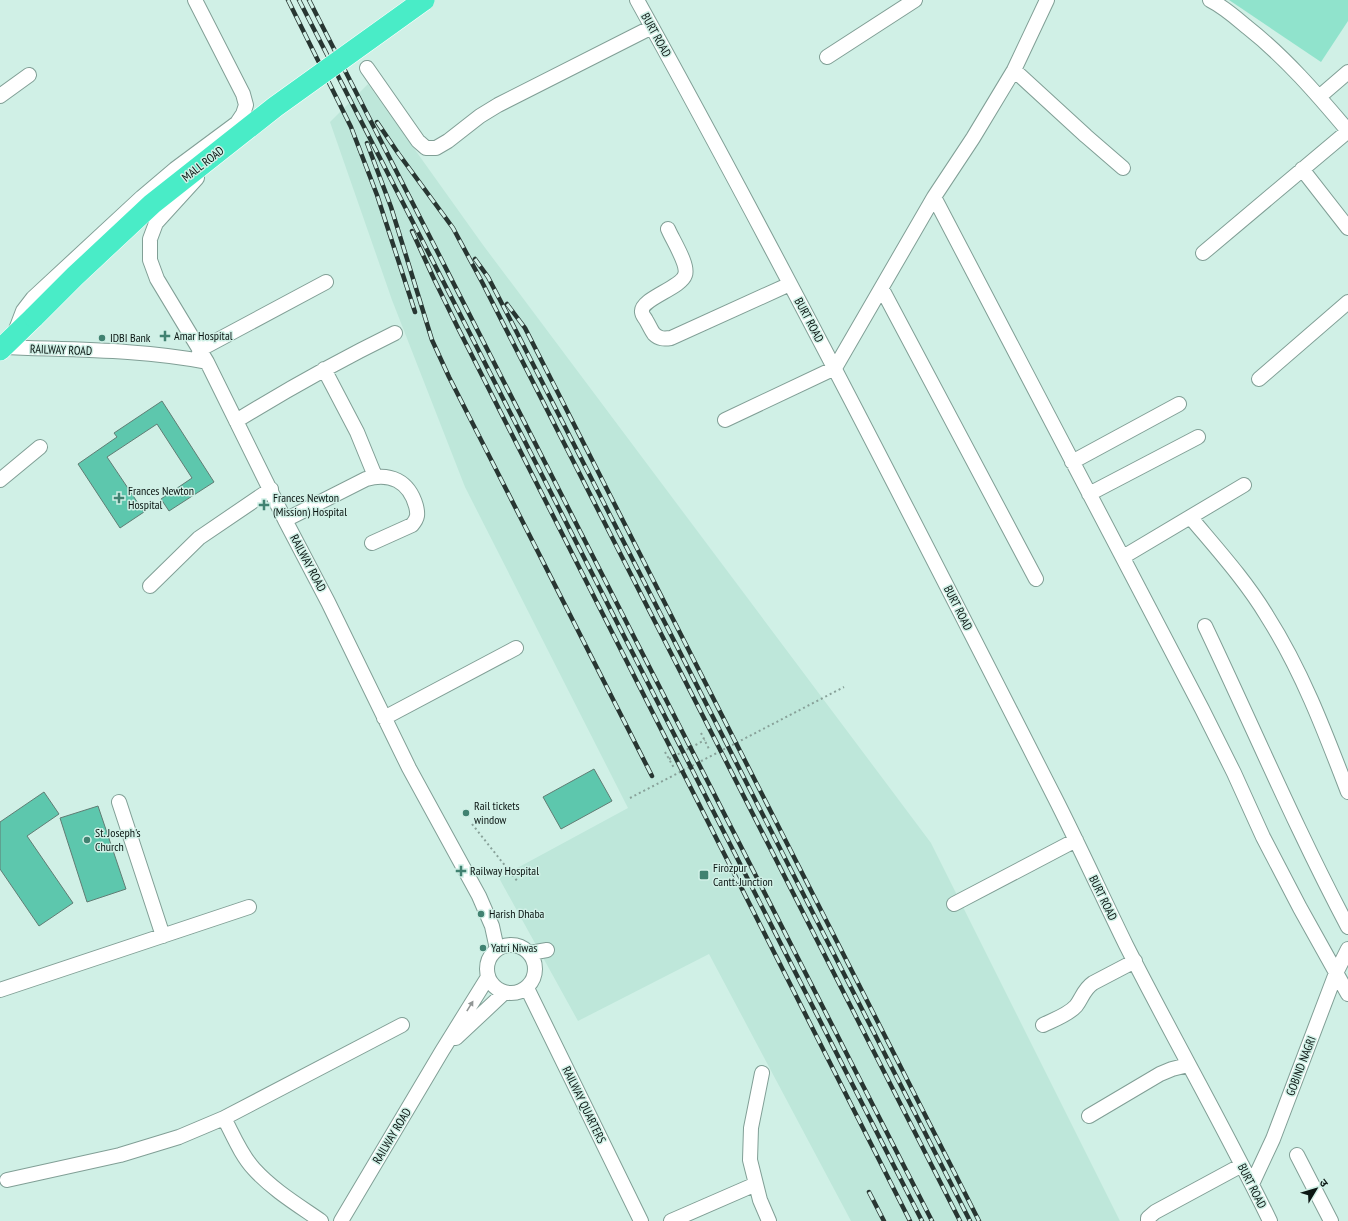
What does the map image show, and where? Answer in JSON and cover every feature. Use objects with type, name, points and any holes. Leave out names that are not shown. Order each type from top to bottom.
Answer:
[{"type":"highway","name":"MALL ROAD","points":[[6,345],[152,204],[275,108],[424,0]]},
{"type":"street","points":[[6,345],[23,311],[33,298],[142,197],[175,169],[237,123],[243,114],[246,105],[243,94],[195,0]]},
{"type":"street","name":"BURT ROAD","points":[[637,0],[835,368],[1076,840],[1188,1065],[1242,1164],[1270,1221]]},
{"type":"street","points":[[826,57],[915,0]]},
{"type":"street","points":[[725,420],[835,368],[934,197],[973,138],[1014,70],[1047,0]]},
{"type":"street","points":[[1203,252],[1348,131],[1319,97],[1262,39],[1222,6],[1210,0]]},
{"type":"street","points":[[367,68],[418,141],[426,148],[436,148],[448,141],[480,116],[498,105],[652,27]]},
{"type":"street","points":[[1014,70],[1068,120],[1124,168]]},
{"type":"street","points":[[1319,97],[1348,72]]},
{"type":"street","points":[[0,96],[29,75]]},
{"type":"street","points":[[245,132],[194,182],[156,224],[150,239],[150,260],[157,278],[203,356],[326,282]]},
{"type":"street","points":[[1302,169],[1348,228]]},
{"type":"street","points":[[934,197],[1202,709],[1234,773],[1263,838],[1289,887],[1344,962],[1348,994]]},
{"type":"street","points":[[668,229],[686,271],[685,276],[680,282],[647,302],[643,307],[642,312],[653,333],[658,338],[671,338],[790,284]]},
{"type":"street","points":[[882,289],[1036,578]]},
{"type":"street","points":[[1259,379],[1348,302]]},
{"type":"street","points":[[236,421],[286,390],[395,333]]},
{"type":"street","name":"RAILWAY ROAD","points":[[6,345],[132,352],[181,357],[203,356],[328,602],[409,768],[479,896],[492,926],[497,949]]},
{"type":"street","points":[[324,369],[357,432],[375,476]]},
{"type":"street","points":[[1072,462],[1179,404]]},
{"type":"street","points":[[1089,494],[1198,437]]},
{"type":"street","points":[[0,480],[40,447]]},
{"type":"street","points":[[285,520],[366,479],[375,476],[387,477],[400,481],[408,487],[414,498],[418,513],[416,520],[412,525],[372,543]]},
{"type":"street","points":[[1123,557],[1191,518],[1244,485]]},
{"type":"street","points":[[150,586],[199,538],[270,489]]},
{"type":"street","points":[[1191,518],[1241,579],[1267,615],[1290,655],[1322,724],[1348,792]]},
{"type":"street","points":[[1205,626],[1295,822],[1348,927]]},
{"type":"street","points":[[384,718],[516,648]]},
{"type":"street","points":[[119,802],[163,936]]},
{"type":"street","points":[[954,904],[1076,840]]},
{"type":"street","points":[[0,990],[248,907]]},
{"type":"street","points":[[508,944],[520,946],[530,953],[536,966],[534,978],[527,988],[517,994],[504,993],[494,988],[488,977],[488,962],[497,949],[508,944]]},
{"type":"street","points":[[530,953],[547,950]]},
{"type":"street","points":[[1042,1025],[1072,1009],[1087,987],[1135,961]]},
{"type":"street","name":"GOBIND NAGRI","points":[[1252,1184],[1273,1139],[1344,962]]},
{"type":"street","name":"RAILWAY ROAD","points":[[341,1221],[442,1051],[488,977]]},
{"type":"street","name":"RAILWAY QUARTERS","points":[[527,988],[641,1221]]},
{"type":"street","name":"RAILWAY ROAD","points":[[442,1051],[504,993]]},
{"type":"street","points":[[7,1180],[120,1155],[179,1137],[224,1118],[402,1025]]},
{"type":"street","points":[[1089,1116],[1160,1074],[1172,1068],[1188,1065]]},
{"type":"street","points":[[762,1073],[751,1128],[750,1160],[760,1200],[769,1221]]},
{"type":"street","points":[[224,1118],[238,1145],[254,1169],[273,1186],[321,1221]]},
{"type":"street","points":[[1297,1155],[1331,1221]]},
{"type":"street","points":[[1148,1221],[1148,1218],[1155,1212],[1242,1164]]},
{"type":"street","points":[[671,1221],[756,1184]]},
{"type":"path","points":[[630,798],[844,687]]},
{"type":"path","points":[[701,733],[710,749]]},
{"type":"path","points":[[669,759],[705,740]]},
{"type":"path","points":[[665,752],[674,768]]},
{"type":"path","points":[[472,824],[518,882]]},
{"type":"shaded area","points":[[368,84],[483,245],[931,843],[1120,1221],[851,1221],[709,954],[578,1021],[499,878],[628,808],[465,487],[392,300],[330,122]]},
{"type":"green space","points":[[1229,0],[1348,0],[1348,21],[1321,62]]},
{"type":"building","points":[[162,401],[214,482],[169,511],[161,499],[192,478],[157,424],[107,457],[144,512],[120,528],[78,464],[117,437],[114,433]]},
{"type":"building","points":[[594,769],[612,801],[561,829],[543,797]]},
{"type":"building","points":[[44,792],[59,814],[27,836],[73,903],[39,926],[0,869],[0,822]]},
{"type":"building","points":[[98,806],[126,889],[87,902],[60,818]]},
{"type":"railway","points":[[288,0],[351,127],[377,195],[415,312]]},
{"type":"railway","points":[[299,0],[922,1221]]},
{"type":"railway","points":[[309,0],[932,1221]]},
{"type":"railway","points":[[377,122],[453,228],[482,282],[960,1221]]},
{"type":"railway","points":[[367,143],[391,207],[432,340],[449,377],[652,776]]},
{"type":"railway","points":[[412,231],[457,326],[910,1221]]},
{"type":"railway","points":[[475,259],[488,277],[511,321],[970,1221]]},
{"type":"railway","points":[[507,304],[525,328],[979,1221]]},
{"type":"railway","points":[[869,1192],[884,1221]]},
{"type":"place","name":"Amar Hospital","points":[[165,336]]},
{"type":"place","name":"IDBI Bank","points":[[102,338]]},
{"type":"place","name":"Frances Newton Hospital","points":[[119,498]]},
{"type":"place","name":"Frances Newton (Mission) Hospital","points":[[264,505]]},
{"type":"place","name":"Rail tickets window","points":[[466,813]]},
{"type":"place","name":"St. Joseph's Church","points":[[87,840]]},
{"type":"place","name":"Railway Hospital","points":[[461,871]]},
{"type":"place","name":"Firozpur Cantt. Junction","points":[[704,875]]},
{"type":"place","name":"Harish Dhaba","points":[[481,914]]},
{"type":"place","name":"Yatri Niwas","points":[[483,948]]}]
